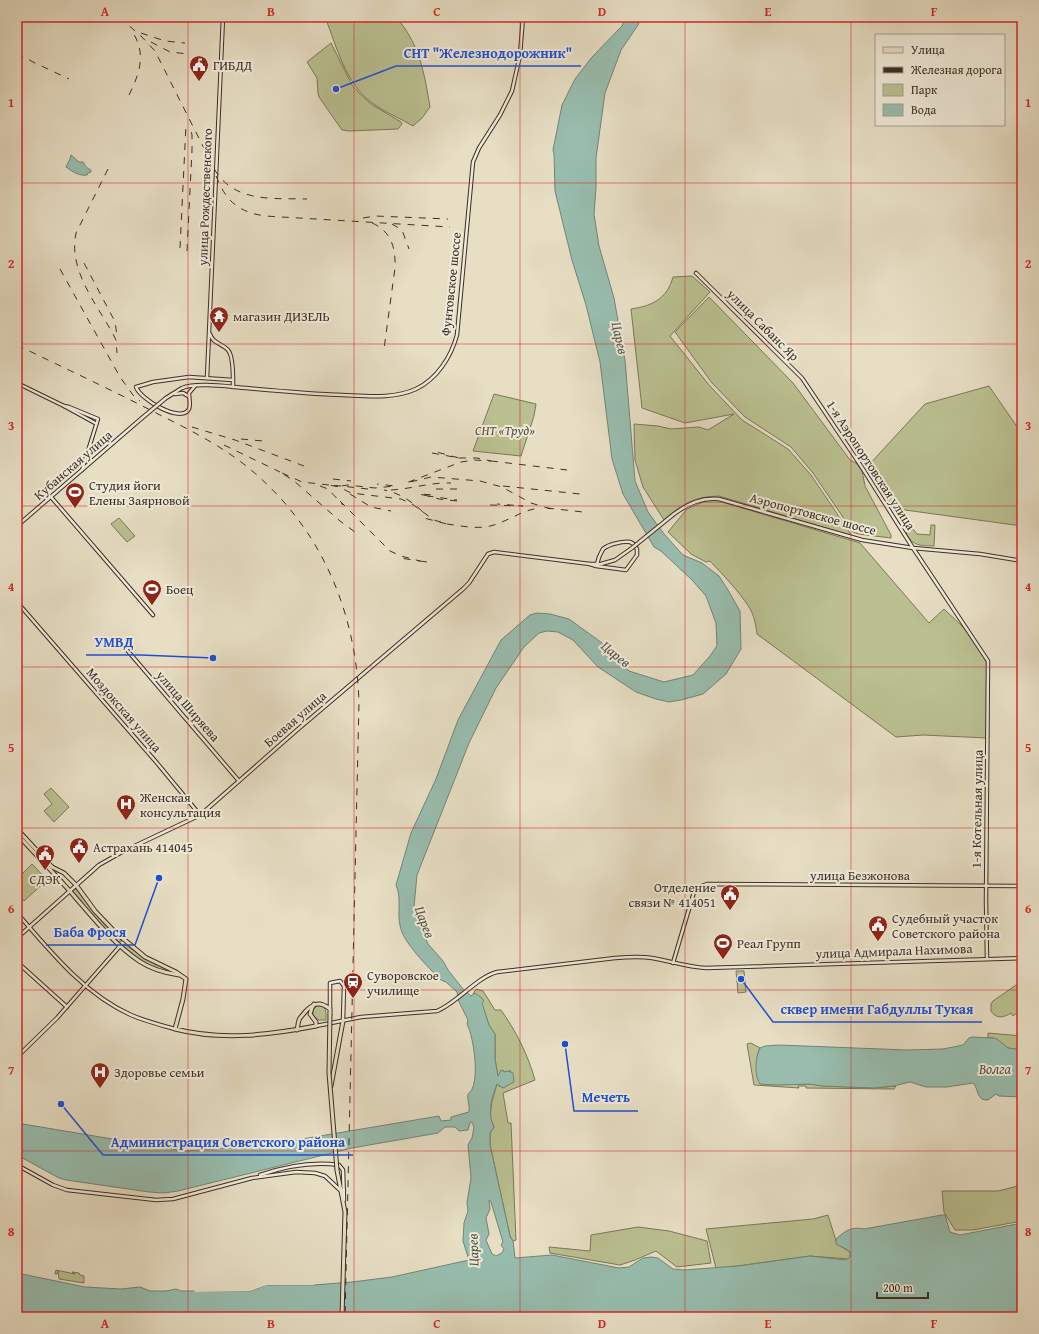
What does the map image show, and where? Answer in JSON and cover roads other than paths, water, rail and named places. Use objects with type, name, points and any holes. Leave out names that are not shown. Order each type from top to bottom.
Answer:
[{"type":"main road","name":"улица Рождественского","points":[[207,378],[223,17]]},
{"type":"main road","name":"Фунтовское шоссе","points":[[196,386],[233,387],[297,393],[360,396],[394,395],[416,389],[426,383],[442,366],[454,345],[457,335],[473,162],[479,148],[500,115],[512,91],[520,55],[523,17]]},
{"type":"main road","name":"улица Сабанс Яр","points":[[696,273],[802,378],[812,394]]},
{"type":"main road","points":[[210,313],[210,335],[217,343],[225,347],[231,354],[233,387]]},
{"type":"main road","points":[[209,353],[210,345],[217,343]]},
{"type":"main road","points":[[196,386],[190,391],[190,407],[184,414],[179,415],[146,400],[136,387],[153,382],[182,378],[233,380]]},
{"type":"main road","points":[[17,383],[64,406],[70,406],[98,419],[95,423],[95,428],[82,470]]},
{"type":"main road","name":"Кубанская улица","points":[[17,526],[166,398],[182,388],[196,386]]},
{"type":"main road","points":[[170,395],[183,393],[189,397]]},
{"type":"main road","name":"1-я Аэропортовская улица","points":[[812,394],[861,466],[988,661]]},
{"type":"main road","points":[[51,497],[153,615]]},
{"type":"main road","name":"Аэропортовское шоссе","points":[[590,564],[603,563],[619,558],[674,514],[697,501],[708,499],[719,499],[862,540],[913,548],[980,554],[1022,561]]},
{"type":"main road","points":[[590,564],[626,570],[637,556],[638,552],[634,544],[630,542],[607,546],[599,556],[597,564]]},
{"type":"main road","name":"Боевая улица","points":[[17,938],[99,865],[108,859],[200,815],[463,589],[488,554],[494,552],[590,564]]},
{"type":"main road","points":[[603,563],[604,567]]},
{"type":"main road","name":"Моздокская улица","points":[[17,602],[157,763],[200,815]]},
{"type":"main road","name":"улица Ширяева","points":[[121,643],[239,782]]},
{"type":"main road","name":"1-я Котельная улица","points":[[987,959],[986,886],[988,661]]},
{"type":"main road","points":[[17,829],[52,867],[76,885],[104,922],[124,940],[145,957],[183,976],[186,979],[175,1029]]},
{"type":"main road","points":[[17,834],[120,946],[139,961],[151,967],[163,972],[183,976]]},
{"type":"main road","points":[[56,876],[58,874],[58,870]]},
{"type":"main road","points":[[56,876],[62,873]]},
{"type":"main road","name":"улица Безжонова","points":[[673,963],[694,892],[699,887],[707,884],[1022,886]]},
{"type":"main road","points":[[17,913],[85,985],[105,1000],[131,1015],[175,1029],[209,1036],[268,1034],[298,1030],[316,1026],[315,1020]]},
{"type":"main road","points":[[17,1057],[52,1023],[124,940]]},
{"type":"main road","name":"улица Адмирала Нахимова","points":[[316,1026],[361,1018],[437,1011],[489,975],[497,972],[614,958],[642,957],[690,967],[706,968],[1022,958]]},
{"type":"main road","points":[[17,962],[67,1006]]},
{"type":"main road","points":[[330,1090],[343,1021],[344,986],[340,981],[330,983],[330,1090],[337,1170],[344,1203],[343,1317]]},
{"type":"main road","points":[[298,1030],[298,1021],[314,1004],[323,1004],[330,1009]]},
{"type":"main road","points":[[314,1004],[310,1012],[311,1016],[315,1020],[325,1024]]},
{"type":"main road","points":[[17,1165],[53,1185],[68,1190],[156,1200],[173,1199],[300,1164],[334,1164],[341,1166],[343,1170],[342,1191]]},
{"type":"main road","points":[[252,1178],[287,1172],[300,1172],[320,1174],[334,1181],[339,1179]]},
{"type":"main road","points":[[330,1179],[342,1191]]},
{"type":"water","name":"Царев","points":[[626,17],[641,17],[638,25],[621,50],[605,93],[596,158],[594,214],[599,246],[614,298],[625,360],[635,481],[648,512],[664,534],[683,555],[702,563],[719,576],[728,590],[740,611],[741,649],[726,674],[703,694],[669,702],[636,692],[598,667],[573,640],[558,632],[547,631],[539,633],[524,647],[496,688],[469,743],[417,875],[414,907],[416,918],[428,944],[443,961],[463,989],[471,996],[475,993],[484,1001],[482,1003],[489,1025],[495,1034],[495,1059],[498,1076],[501,1070],[513,1073],[514,1082],[503,1088],[497,1084],[494,1092],[491,1105],[491,1120],[494,1127],[490,1133],[490,1145],[510,1236],[513,1241],[515,1258],[552,1255],[619,1268],[629,1267],[643,1258],[651,1257],[658,1258],[673,1269],[684,1270],[738,1266],[810,1256],[846,1260],[850,1257],[850,1252],[836,1244],[836,1239],[846,1232],[856,1228],[864,1229],[942,1215],[945,1215],[950,1232],[960,1235],[1022,1223],[1022,1317],[17,1317],[17,1273],[85,1287],[121,1289],[140,1287],[150,1291],[166,1291],[176,1289],[181,1291],[250,1291],[267,1285],[314,1285],[392,1277],[469,1260],[463,1241],[464,1223],[468,1211],[467,1203],[471,1178],[468,1145],[472,1138],[474,1127],[472,1122],[470,1123],[468,1130],[459,1131],[455,1127],[445,1127],[438,1133],[352,1148],[178,1191],[164,1193],[59,1178],[17,1155],[17,1123],[184,1151],[240,1147],[290,1141],[439,1116],[441,1121],[451,1120],[451,1117],[469,1112],[468,1094],[472,1089],[474,1082],[475,1061],[472,1039],[467,1024],[468,1020],[459,1002],[457,992],[446,982],[441,980],[430,969],[411,947],[402,932],[399,915],[399,895],[396,885],[411,833],[436,779],[458,720],[501,640],[530,615],[537,613],[550,614],[569,619],[602,643],[629,671],[664,682],[693,675],[717,646],[716,623],[706,596],[692,580],[661,551],[654,547],[623,494],[612,459],[600,362],[555,191],[553,150],[562,105],[575,79],[592,57],[622,26]],"holes":[[[489,1200],[491,1202],[503,1242],[501,1245],[504,1249],[502,1253],[496,1256],[492,1254],[486,1240],[489,1234],[486,1218],[490,1209]]]},
{"type":"water","points":[[71,155],[79,162],[83,162],[91,170],[91,172],[87,175],[81,175],[66,167]]},
{"type":"water","name":"Волга","points":[[969,1038],[997,1039],[1008,1048],[1022,1050],[1022,1097],[999,1096],[996,1094],[988,1100],[984,1100],[981,1099],[973,1083],[947,1087],[926,1087],[910,1082],[874,1088],[822,1086],[810,1084],[777,1085],[760,1084],[757,1076],[757,1057],[760,1048],[765,1046],[779,1045],[907,1050],[943,1049],[963,1045]]},
{"type":"railway","points":[[119,17],[142,37],[155,51],[216,172],[225,182],[234,189],[257,197],[307,199]]},
{"type":"railway","points":[[129,95],[139,71],[140,62],[139,46],[131,30]]},
{"type":"railway","points":[[141,33],[165,41],[185,43]]},
{"type":"railway","points":[[151,42],[170,52],[188,54]]},
{"type":"railway","points":[[17,53],[69,79]]},
{"type":"railway","points":[[180,248],[186,125]]},
{"type":"railway","points":[[187,251],[192,150],[192,135],[190,126]]},
{"type":"railway","points":[[108,169],[76,233],[75,247],[76,260],[85,286],[116,340],[117,353]]},
{"type":"railway","points":[[216,176],[224,192],[234,204],[247,212],[265,216],[450,227]]},
{"type":"railway","points":[[363,218],[375,216],[448,219]]},
{"type":"railway","points":[[372,223],[388,235],[393,247],[395,261],[384,349]]},
{"type":"railway","points":[[392,224],[402,230],[409,249]]},
{"type":"railway","points":[[84,263],[115,321],[117,336]]},
{"type":"railway","points":[[60,269],[120,377],[133,395],[140,401]]},
{"type":"railway","points":[[17,345],[192,431],[224,450],[245,465],[271,488],[294,514],[313,541],[329,570],[341,601],[350,634],[356,667],[359,702],[345,1317]]},
{"type":"railway","points":[[192,427],[235,440],[304,466]]},
{"type":"railway","points":[[241,439],[263,441]]},
{"type":"railway","points":[[224,445],[280,472]]},
{"type":"railway","points":[[432,453],[459,458],[433,451]]},
{"type":"railway","points":[[459,458],[477,458],[491,461],[474,460],[461,462],[406,483],[431,477],[480,481],[502,487],[531,503],[551,509]]},
{"type":"railway","points":[[491,461],[567,470]]},
{"type":"railway","points":[[329,485],[302,482],[280,472],[294,481],[355,532]]},
{"type":"railway","points":[[333,479],[351,481]]},
{"type":"railway","points":[[391,490],[451,483]]},
{"type":"railway","points":[[368,489],[341,486],[348,485],[375,488],[395,486],[377,484]]},
{"type":"railway","points":[[341,486],[329,485],[339,487],[351,493],[401,499],[412,504],[423,512],[405,498],[384,490]]},
{"type":"railway","points":[[320,486],[328,489],[343,505]]},
{"type":"railway","points":[[503,486],[580,494]]},
{"type":"railway","points":[[436,489],[458,489]]},
{"type":"railway","points":[[350,494],[371,507],[391,511]]},
{"type":"railway","points":[[428,496],[419,494],[434,495]]},
{"type":"railway","points":[[457,500],[428,496],[457,501]]},
{"type":"railway","points":[[340,501],[390,551],[401,556],[420,561],[400,558]]},
{"type":"railway","points":[[490,505],[523,506],[497,504]]},
{"type":"railway","points":[[447,524],[470,527],[488,526],[500,523],[523,512],[541,508]]},
{"type":"railway","points":[[547,508],[583,512]]},
{"type":"railway","points":[[423,512],[434,520],[447,524],[424,518]]},
{"type":"railway","points":[[420,561],[434,563]]},
{"type":"place","name":"ГИБДД","points":[[199,82]]},
{"type":"place","name":"СНТ \"Железнодорожник\"","points":[[336,89]]},
{"type":"place","name":"магазин ДИЗЕЛЬ","points":[[219,333]]},
{"type":"place","name":"Студия йоги Елены Заярновой","points":[[75,509]]},
{"type":"place","name":"Боец","points":[[152,606]]},
{"type":"place","name":"УМВД","points":[[213,658]]},
{"type":"place","name":"Женская консультация","points":[[126,821]]},
{"type":"place","name":"Астрахань 414045","points":[[79,864]]},
{"type":"place","name":"СДЭК","points":[[45,871]]},
{"type":"place","name":"Баба Фрося","points":[[159,878]]},
{"type":"place","name":"Отделение связи № 414051","points":[[730,911]]},
{"type":"place","name":"Судебный участок Советского района","points":[[878,942]]},
{"type":"place","name":"Реал Групп","points":[[723,960]]},
{"type":"place","name":"сквер имени Габдуллы Тукая","points":[[741,979]]},
{"type":"place","name":"Суворовское училище","points":[[353,999]]},
{"type":"place","name":"Мечеть","points":[[565,1044]]},
{"type":"place","name":"Здоровье семьи","points":[[100,1089]]},
{"type":"place","name":"Администрация Советского района","points":[[61,1104]]},
{"type":"park label","name":"СНТ «Труд»","points":[[505,430]]}]
